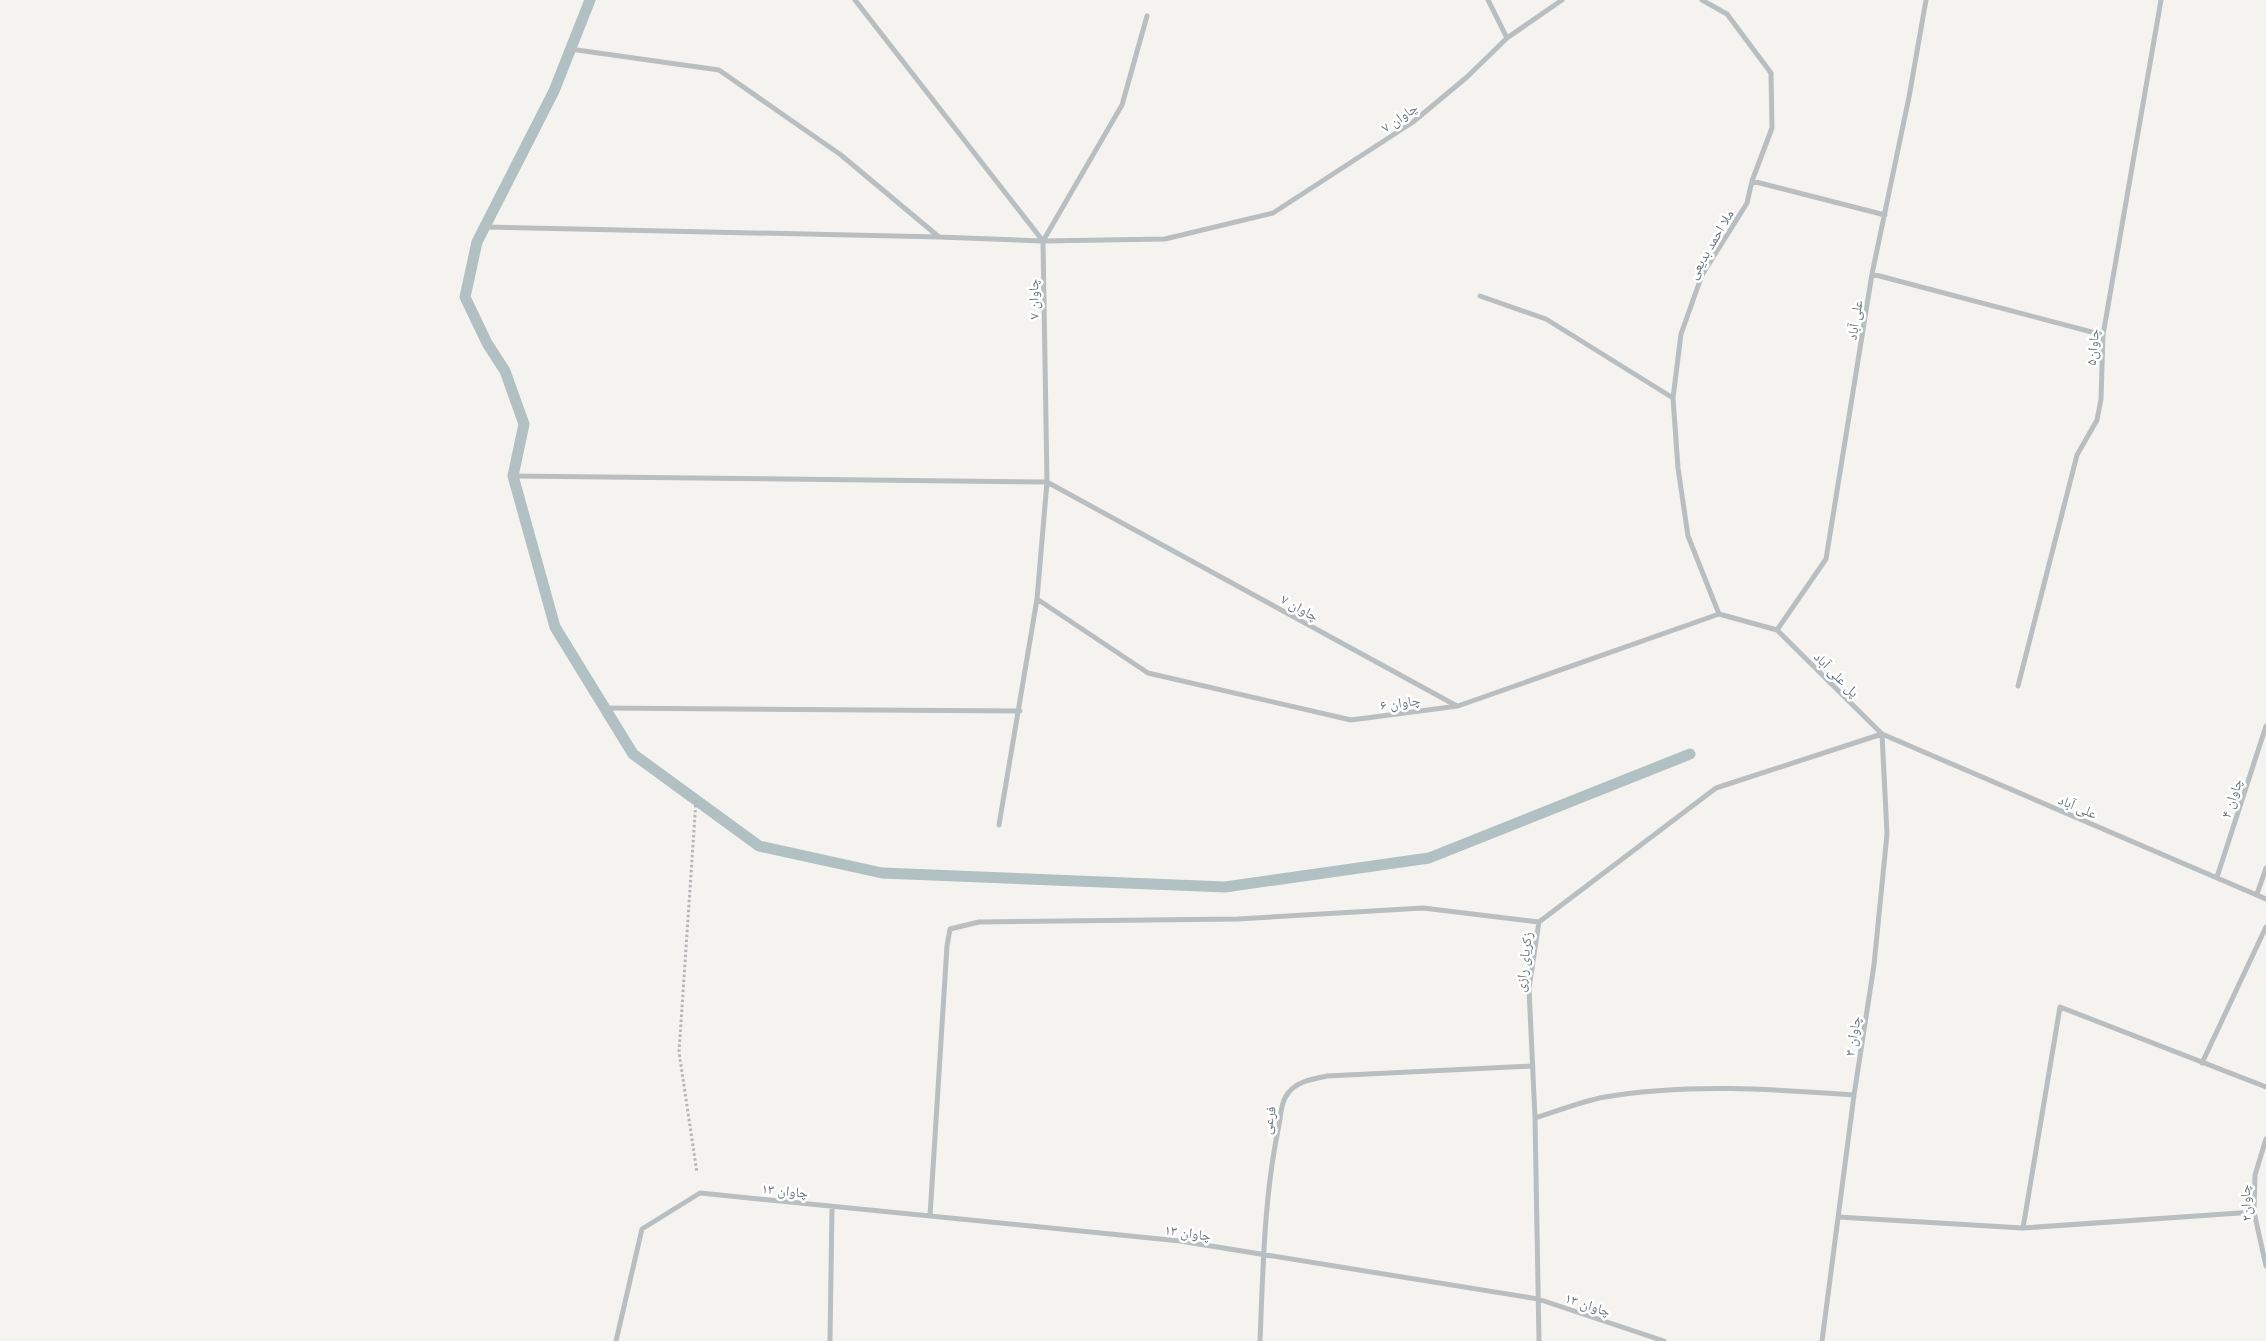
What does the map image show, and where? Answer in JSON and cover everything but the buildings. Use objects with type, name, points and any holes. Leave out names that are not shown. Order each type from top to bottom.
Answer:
[{"type":"street","points":[[855,0],[1043,241]]},
{"type":"street","points":[[1488,0],[1507,38]]},
{"type":"street","name":"چاوان ۷","points":[[1458,706],[1048,482],[1043,241],[1165,239],[1273,213],[1414,122],[1467,77],[1507,38],[1562,0]]},
{"type":"street","name":"ملا احمد بدیعی","points":[[1702,0],[1727,14],[1771,73],[1772,128],[1752,180],[1747,203],[1702,275],[1681,334],[1673,398],[1678,468],[1688,536],[1719,614]]},
{"type":"street","name":"علی آباد","points":[[1776,630],[1826,560],[1872,274],[1926,0]]},
{"type":"street","name":"چاوان۵","points":[[2018,686],[2077,455],[2097,420],[2101,399],[2104,335],[2161,0]]},
{"type":"street","points":[[1043,241],[1122,105],[1147,16]]},
{"type":"street","points":[[570,49],[719,70],[841,155],[939,238]]},
{"type":"street","points":[[1752,180],[1885,215]]},
{"type":"street","points":[[484,227],[1043,241]]},
{"type":"street","points":[[1872,274],[2104,335]]},
{"type":"street","points":[[1480,296],[1546,320],[1673,398]]},
{"type":"street","points":[[512,476],[1048,482],[1037,599],[1020,711],[998,825]]},
{"type":"street","name":"چاوان ۶","points":[[1037,599],[1148,673],[1351,720],[1458,706],[1719,614]]},
{"type":"street","points":[[1719,614],[1776,630]]},
{"type":"street","name":"پل علی آباد","points":[[1776,630],[1882,734]]},
{"type":"street","points":[[605,708],[1020,711]]},
{"type":"street","name":"چاوان ۴","points":[[2217,877],[2266,726]]},
{"type":"street","name":"علی آباد","points":[[1882,734],[2266,899]]},
{"type":"street","name":"زکریای رازی","points":[[1539,1341],[1536,1118],[1528,988],[1539,922],[1716,788],[1882,734]]},
{"type":"street","name":"چاوان ۳","points":[[1822,1341],[1854,1095],[1874,965],[1887,834],[1882,734]]},
{"type":"street","points":[[2257,894],[2266,868]]},
{"type":"street","points":[[930,1216],[947,946],[950,929],[979,922],[1238,919],[1423,908],[1539,922]]},
{"type":"street","points":[[2202,1063],[2266,927]]},
{"type":"street","points":[[2024,1228],[2060,1007],[2266,1087]]},
{"type":"street","name":"فرعی","points":[[1260,1341],[1263,1255],[1273,1153],[1284,1101],[1294,1087],[1307,1080],[1326,1076],[1534,1066]]},
{"type":"street","points":[[1536,1118],[1604,1097],[1649,1092],[1765,1089],[1854,1095]]},
{"type":"street","name":"چاوان۲","points":[[2266,1139],[2255,1175],[2254,1212],[2266,1266]]},
{"type":"street","points":[[616,1341],[642,1228],[700,1193]]},
{"type":"street","name":"چاوان ۱۳","points":[[700,1193],[1180,1241],[1538,1299],[1664,1341]]},
{"type":"street","points":[[830,1341],[832,1206]]},
{"type":"street","points":[[1838,1217],[2024,1228],[2254,1212]]},
{"type":"path","points":[[696,800],[680,1052],[700,1193]]},
{"type":"waterway","points":[[590,0],[554,91],[477,242],[465,297],[487,343],[505,371],[524,424],[513,476],[555,627],[633,754],[759,846],[882,873],[1225,887],[1429,858],[1690,754]]}]
